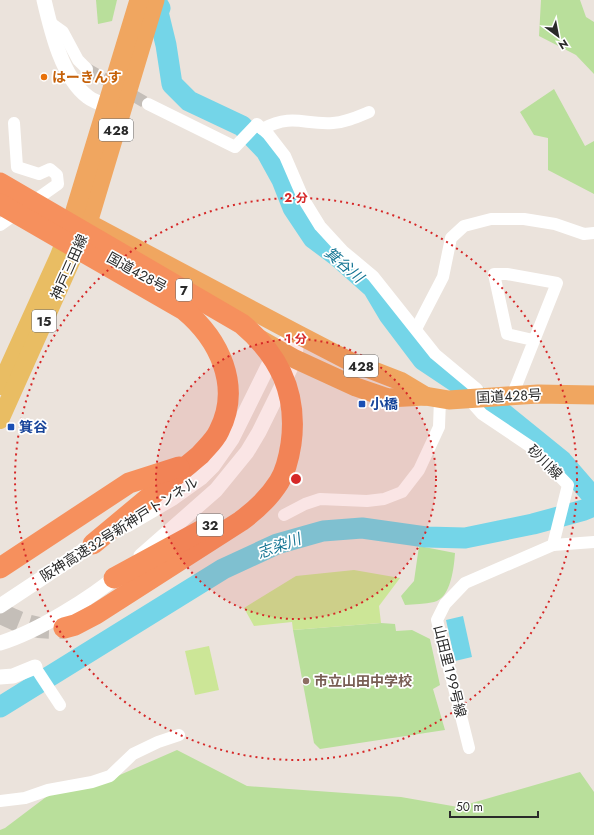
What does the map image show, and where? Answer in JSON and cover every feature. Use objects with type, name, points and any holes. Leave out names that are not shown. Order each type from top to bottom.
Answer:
[{"type":"highway","name":"428","points":[[75,234],[108,106],[139,0]]},
{"type":"highway","name":"428","points":[[88,223],[155,0]]},
{"type":"highway","name":"7","points":[[0,183],[227,314],[254,334],[275,358],[287,387],[293,419],[289,453]]},
{"type":"highway","name":"7","points":[[0,204],[184,310],[208,333],[216,346],[227,376],[228,406],[219,432],[200,455],[93,544]]},
{"type":"highway","name":"国道428号","points":[[88,223],[352,362],[400,381],[433,398]]},
{"type":"highway","name":"国道428号","points":[[75,234],[295,359],[356,387],[388,398],[433,398],[449,400],[512,396],[594,395]]},
{"type":"highway","name":"32","points":[[114,578],[193,536],[251,499],[272,478],[289,453]]},
{"type":"highway","points":[[64,628],[75,625],[96,614],[252,512],[272,492],[280,481],[289,453]]},
{"type":"highway","name":"7","points":[[0,568],[129,483],[189,463]]},
{"type":"main road","name":"神戸三田線","points":[[0,386],[64,246],[88,223]]},
{"type":"main road","name":"神戸三田線","points":[[0,420],[75,234]]},
{"type":"street","points":[[44,0],[53,38],[70,76],[88,98],[108,106]]},
{"type":"street","points":[[49,22],[63,32],[78,60],[87,69]]},
{"type":"street","points":[[148,104],[235,147],[258,128],[275,122],[293,119],[332,123],[347,120],[369,112]]},
{"type":"street","points":[[0,225],[58,184],[57,175],[50,169],[39,174],[17,166],[14,123]]},
{"type":"street","points":[[258,128],[285,156],[304,200],[320,226],[343,251],[373,276],[435,354],[477,398]]},
{"type":"street","points":[[0,192],[75,234]]},
{"type":"street","points":[[416,329],[443,277],[451,238],[464,226],[491,219],[524,218],[555,224],[584,234],[594,233]]},
{"type":"street","points":[[512,396],[533,340],[557,283],[507,274],[494,274],[507,334],[533,340]]},
{"type":"street","name":"阪神高速32号新神戸トンネル","points":[[0,606],[93,544],[173,498],[201,478],[224,453],[278,348],[297,334]]},
{"type":"street","name":"阪神高速32号新神戸トンネル","points":[[0,643],[41,625],[114,578],[197,509],[232,471],[259,432],[295,359],[297,334]]},
{"type":"street","points":[[284,516],[305,504],[320,500],[367,501],[384,499],[402,492],[419,470],[439,427],[433,398]]},
{"type":"street","name":"砂川線","points":[[477,398],[482,414],[531,447],[568,485],[565,492],[554,543]]},
{"type":"street","points":[[554,543],[594,542]]},
{"type":"street","name":"山田里１９９号線","points":[[469,748],[437,620],[445,604],[465,583],[554,543]]},
{"type":"street","points":[[0,677],[13,676],[36,668],[60,705]]},
{"type":"street","points":[[0,801],[25,798],[48,790],[92,782],[110,776],[133,754],[158,742],[179,735]]},
{"type":"green space","points":[[96,0],[117,0],[112,21],[98,24]]},
{"type":"green space","points":[[541,0],[580,0],[586,17],[594,22],[594,74],[576,55],[539,36]]},
{"type":"green space","points":[[554,89],[585,146],[594,141],[594,194],[548,170],[548,138],[534,135],[520,112]]},
{"type":"green space","points":[[419,546],[455,553],[454,566],[448,588],[440,599],[431,603],[405,605],[401,596],[414,581]]},
{"type":"green space","points":[[354,570],[400,578],[379,606],[381,623],[293,630],[292,622],[254,626],[244,608],[296,576]]},
{"type":"green space","points":[[381,623],[395,624],[396,631],[412,630],[430,639],[440,685],[433,689],[445,730],[320,749],[314,743],[293,630]]},
{"type":"green space","points":[[209,646],[219,690],[195,695],[185,651]]},
{"type":"green space","points":[[177,750],[247,786],[401,797],[458,807],[580,772],[594,792],[594,835],[0,835],[0,830],[5,828],[54,791],[90,788]]},
{"type":"water","points":[[463,616],[472,657],[455,661],[446,620]]},
{"type":"waterway","name":"箕谷川","points":[[155,0],[160,8],[158,12],[166,45],[172,84],[189,101],[242,126],[266,151],[282,180],[293,208],[313,238],[337,256],[373,288],[389,315],[423,360],[504,414],[562,461],[594,498]]},
{"type":"waterway","name":"志染川","points":[[0,707],[223,569],[277,544],[323,531],[362,528],[426,537],[465,538],[533,524],[594,506]]},
{"type":"tunnel","points":[[87,69],[148,104]]},
{"type":"tunnel","points":[[0,613],[31,626],[64,628]]},
{"type":"place","name":"はーきんす","points":[[44,77]]},
{"type":"place","name":"小橋","points":[[362,404]]},
{"type":"place","name":"箕谷","points":[[11,427]]},
{"type":"place","name":"市立山田中学校","points":[[306,681]]}]
